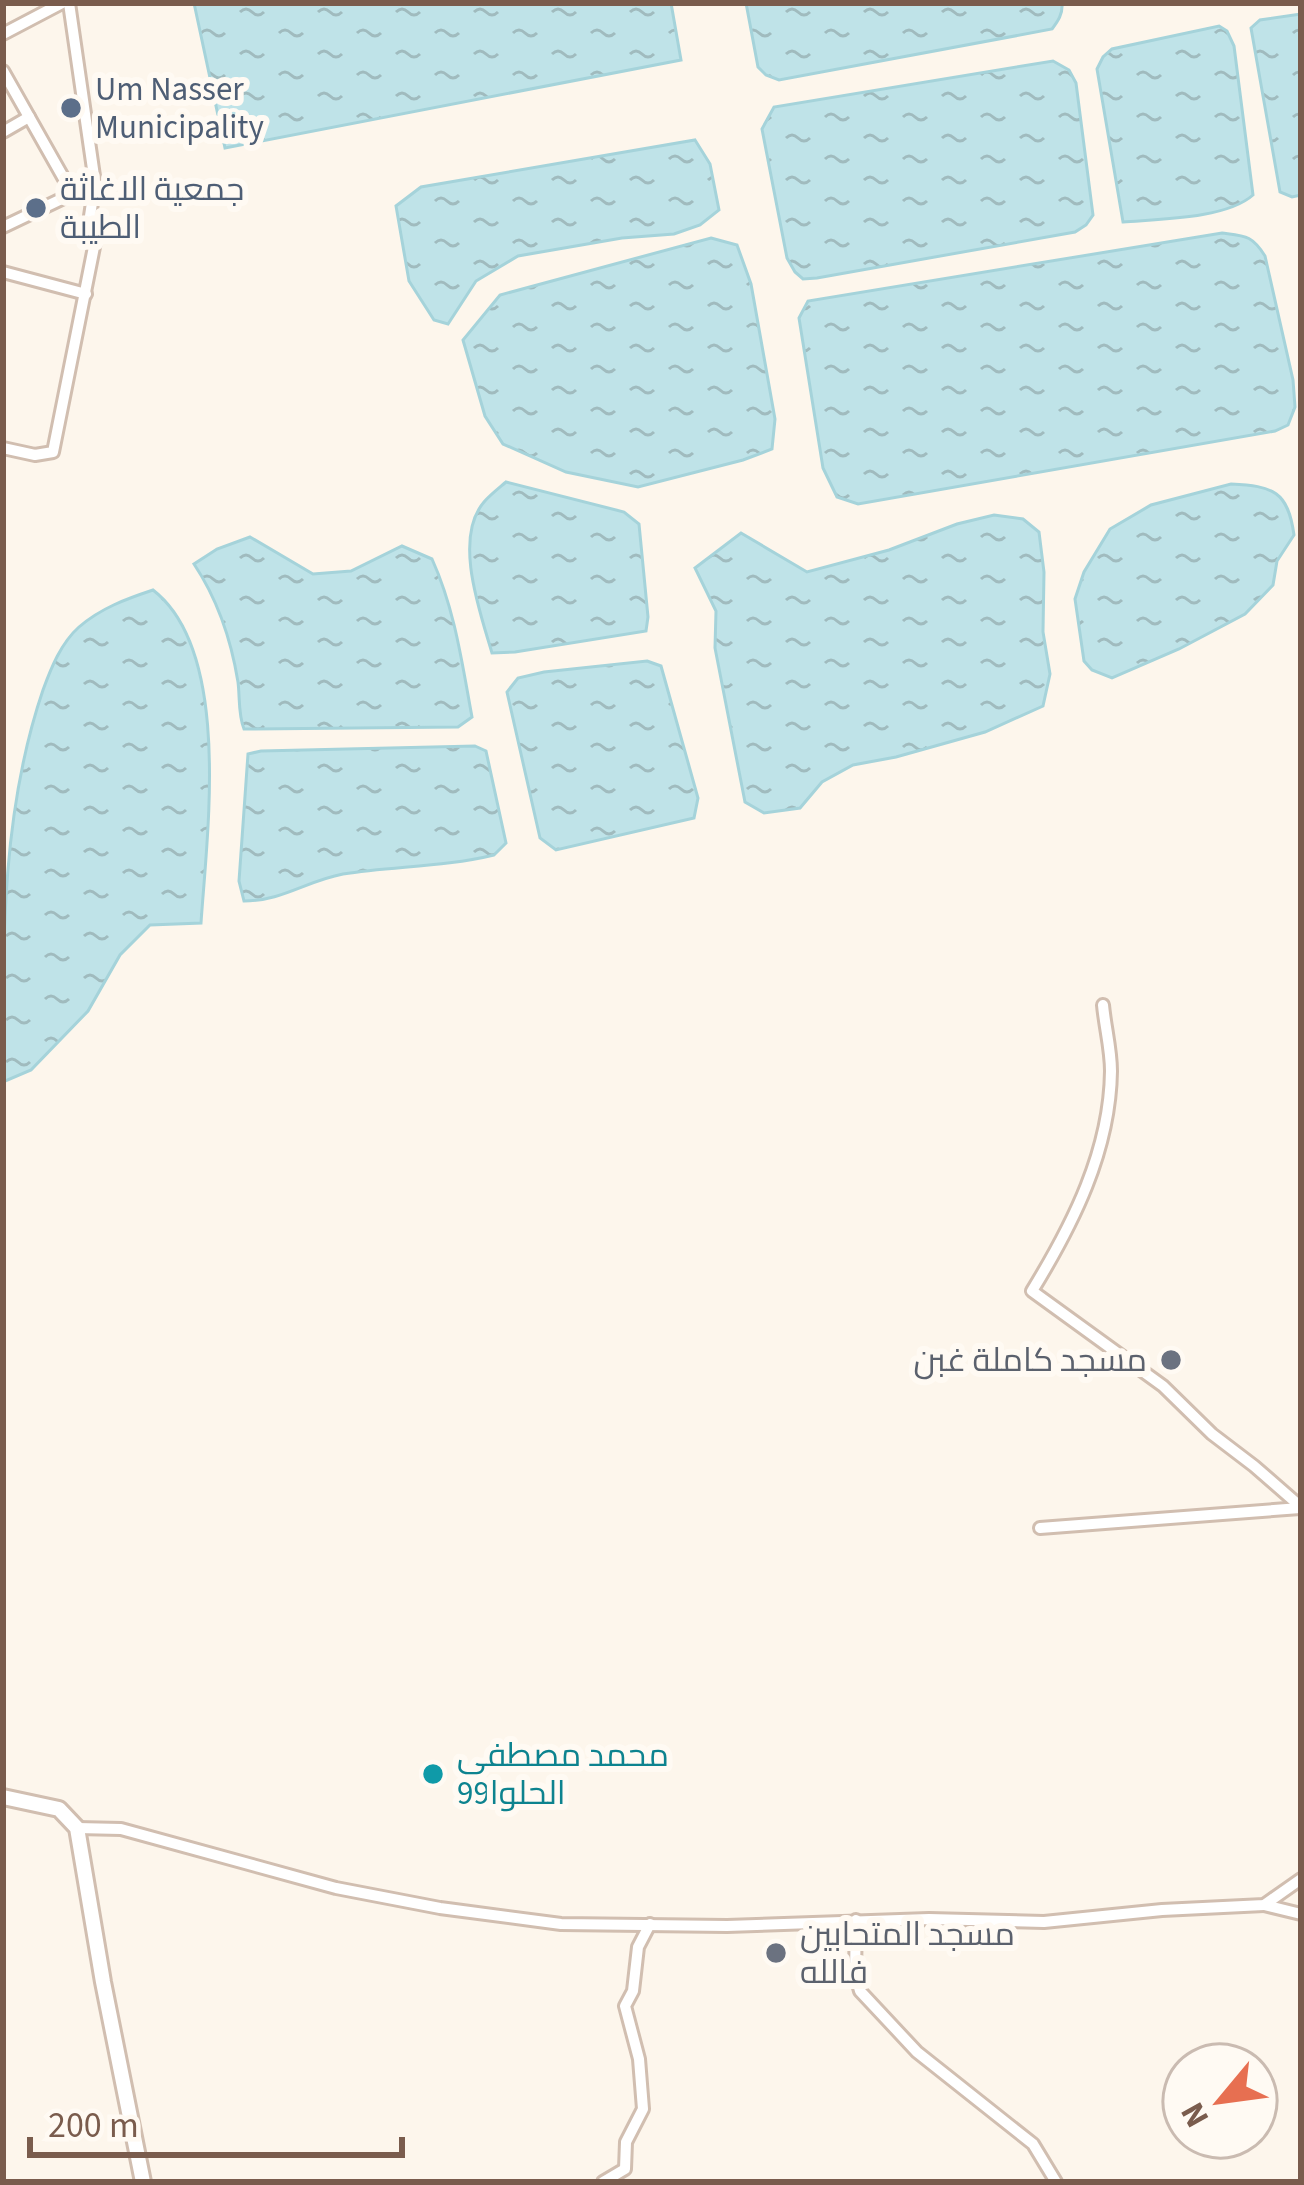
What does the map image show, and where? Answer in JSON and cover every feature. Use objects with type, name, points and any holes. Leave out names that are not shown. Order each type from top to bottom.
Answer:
[{"type":"street","points":[[3,34],[65,3],[95,182],[90,216],[95,242],[53,452],[35,455],[3,448]]},
{"type":"street","points":[[3,71],[72,193]]},
{"type":"street","points":[[3,131],[29,117]]},
{"type":"street","points":[[3,227],[95,182]]},
{"type":"street","points":[[4,275],[86,294]]},
{"type":"street","points":[[1103,1005],[1111,1069],[1105,1136],[1083,1196],[1032,1291],[1163,1386],[1301,1508]]},
{"type":"street","points":[[1040,1528],[1301,1508]]},
{"type":"street","points":[[3,1797],[59,1809],[77,1828],[142,2182]]},
{"type":"street","points":[[77,1828],[122,1828],[336,1888],[544,1923],[1044,1922],[1264,1905],[1301,1914]]},
{"type":"street","points":[[1264,1905],[1301,1880]]},
{"type":"street","points":[[856,1920],[855,1972],[860,1991],[917,2052],[1034,2144],[1056,2182]]},
{"type":"street","points":[[603,2182],[625,2169],[626,2142],[643,2109],[639,2059],[625,2006],[633,1991],[638,1948],[650,1924]]},
{"type":"water","points":[[194,3],[671,3],[681,60],[225,148]]},
{"type":"water","points":[[746,3],[1062,3],[1062,7],[1052,29],[779,80],[758,67]]},
{"type":"water","points":[[1301,14],[1301,195],[1292,197],[1280,192],[1251,28],[1260,20]]},
{"type":"water","points":[[1219,26],[1234,46],[1253,195],[1209,213],[1123,222],[1097,69],[1112,49]]},
{"type":"water","points":[[1053,61],[1069,70],[1076,83],[1093,215],[1086,225],[1075,232],[817,278],[803,279],[795,272],[787,258],[762,129],[774,107]]},
{"type":"water","points":[[695,140],[710,164],[719,210],[700,225],[674,234],[518,256],[476,281],[448,324],[434,320],[409,281],[396,206],[421,187]]},
{"type":"water","points":[[1222,233],[1247,238],[1265,256],[1293,380],[1295,407],[1288,425],[858,504],[837,497],[823,468],[799,318],[808,301]]},
{"type":"water","points":[[711,238],[737,245],[751,284],[775,419],[772,449],[638,487],[566,472],[503,444],[485,416],[463,340],[500,295]]},
{"type":"water","points":[[506,482],[624,512],[639,524],[646,631],[492,653],[472,576],[470,535],[484,502]]},
{"type":"water","points":[[1231,484],[1268,489],[1288,509],[1294,535],[1277,561],[1273,585],[1245,614],[1179,649],[1112,678],[1092,670],[1084,661],[1075,599],[1084,572],[1110,529],[1151,505]]},
{"type":"water","points":[[994,515],[1023,519],[1039,532],[1043,632],[1050,674],[1043,706],[985,732],[853,765],[822,782],[800,808],[764,813],[745,802],[715,648],[716,611],[695,568],[741,533],[807,572]]},
{"type":"water","points":[[250,537],[313,574],[351,571],[402,546],[432,559],[452,617],[472,717],[458,727],[244,729],[227,635],[194,564]]},
{"type":"water","points":[[153,590],[178,618],[195,655],[204,698],[209,794],[201,923],[150,925],[120,955],[88,1011],[31,1070],[3,1082],[4,933],[11,835],[43,690],[62,648],[79,627],[105,609]]},
{"type":"water","points":[[647,661],[661,666],[698,798],[694,818],[556,850],[540,838],[507,692],[518,678],[544,672]]},
{"type":"water","points":[[475,746],[486,751],[506,843],[494,855],[343,874],[270,898],[244,901],[239,881],[248,754]]},
{"type":"place","name":"Um Nasser Municipality","points":[[71,108]]},
{"type":"place","name":"جمعية الاغاثة الطيبة","points":[[36,208]]},
{"type":"place","name":"مسجد كاملة غبن","points":[[1171,1360]]},
{"type":"place","name":"محمد مصطفى الحلوا99","points":[[433,1774]]},
{"type":"place","name":"مسجد المتحابين فالله","points":[[776,1953]]}]
